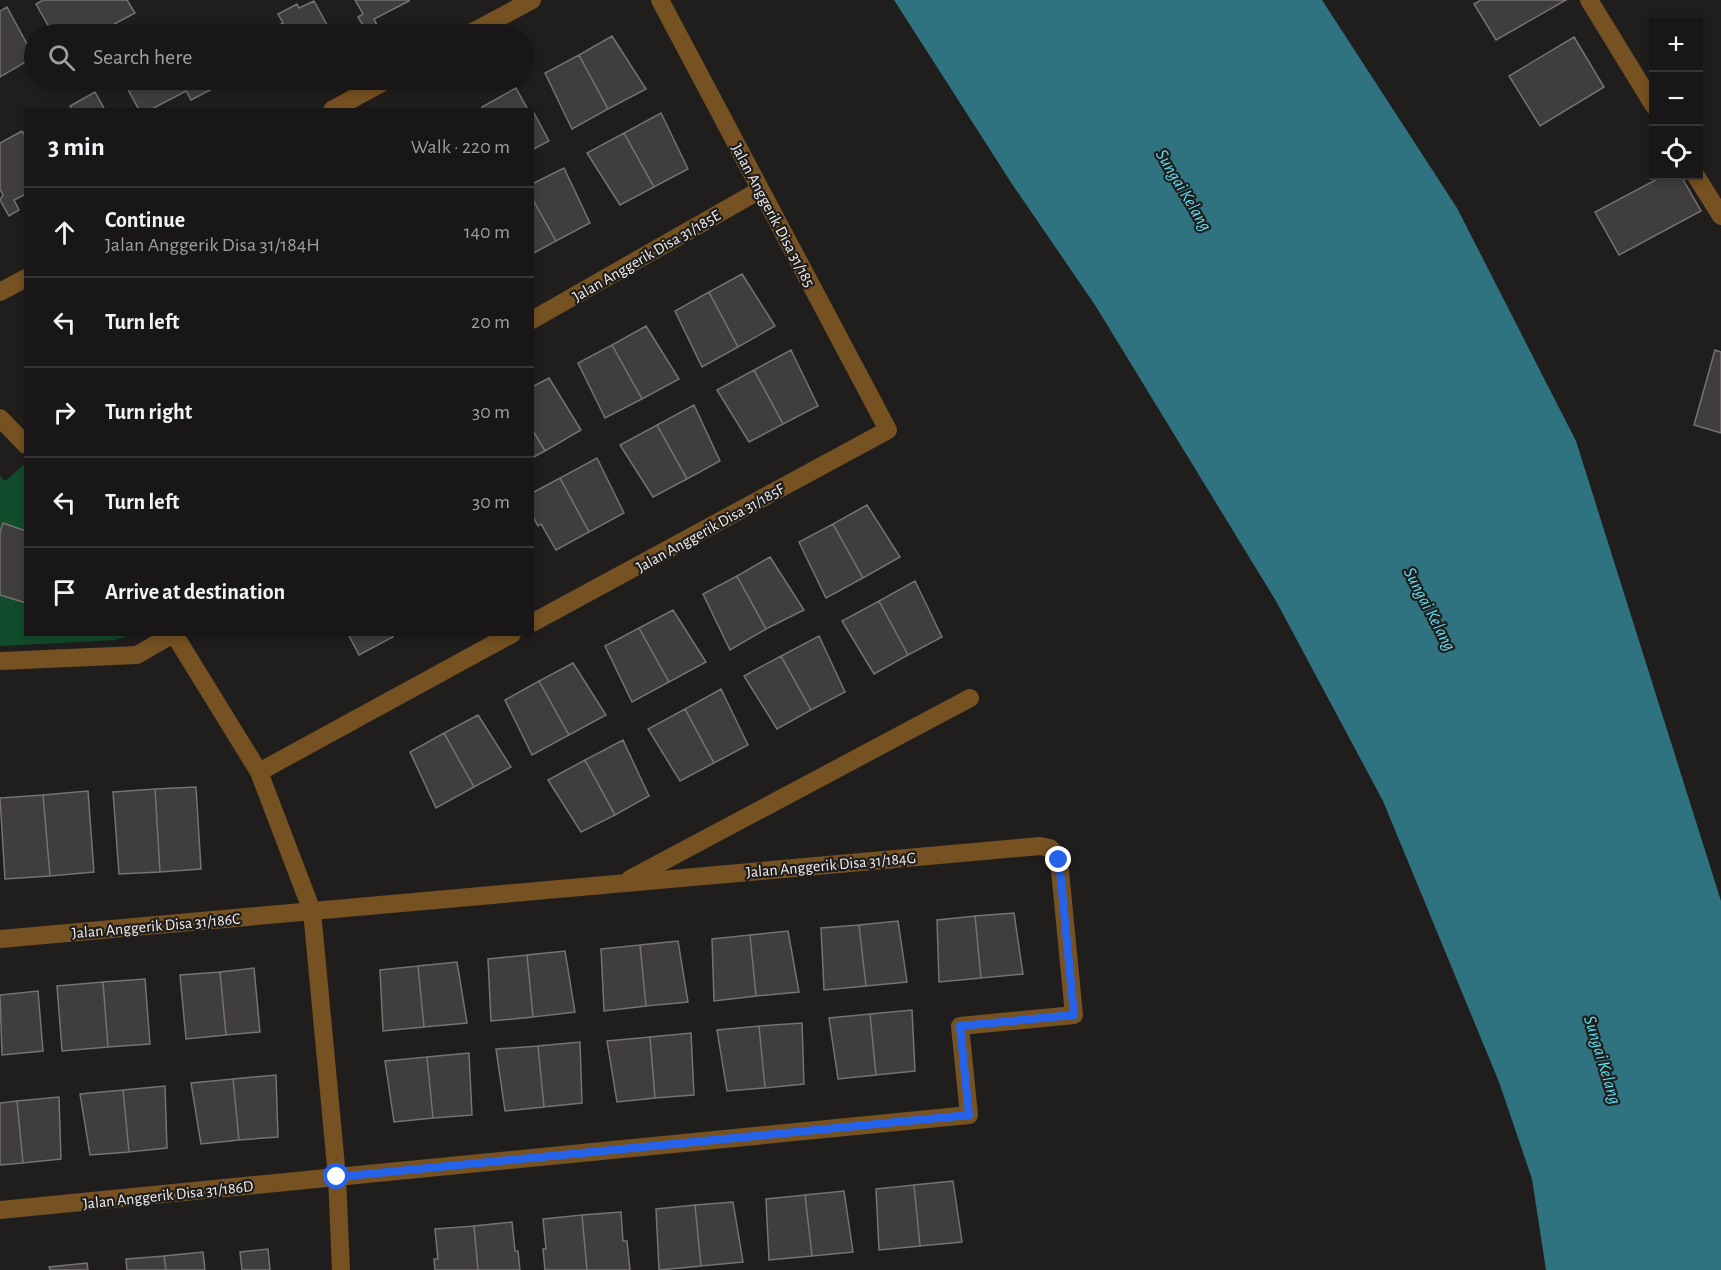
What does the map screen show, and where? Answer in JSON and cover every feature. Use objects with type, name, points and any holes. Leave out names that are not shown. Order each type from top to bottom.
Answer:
[{"type":"street","points":[[488,24],[532,0]]},
{"type":"street","name":"Jalan Anggerik Disa 31/185","points":[[660,0],[888,430]]},
{"type":"street","points":[[1589,0],[1649,99]]},
{"type":"street","points":[[336,108],[369,90]]},
{"type":"street","points":[[1698,180],[1721,216]]},
{"type":"street","name":"Jalan Anggerik Disa 31/185E","points":[[534,319],[760,190]]},
{"type":"street","points":[[0,292],[24,279]]},
{"type":"street","points":[[0,418],[24,443]]},
{"type":"street","name":"Jalan Anggerik Disa 31/185F","points":[[534,622],[888,430]]},
{"type":"street","points":[[0,661],[137,655],[170,636]]},
{"type":"street","points":[[174,636],[260,772],[312,911],[337,1177],[341,1270]]},
{"type":"street","points":[[260,772],[508,636]]},
{"type":"street","name":"Jalan Anggerik Disa 31/184G","points":[[623,883],[970,698]]},
{"type":"street","name":"Jalan Anggerik Disa 31/184G","points":[[312,911],[1040,846],[1050,848],[1059,860],[1074,1015],[960,1026],[969,1115]]},
{"type":"street","name":"Jalan Anggerik Disa 31/186C","points":[[0,939],[312,911]]},
{"type":"street","name":"Jalan Anggerik Disa 31/186D","points":[[0,1210],[969,1115]]},
{"type":"green space","points":[[24,465],[24,636],[127,636],[115,640],[0,646],[0,476],[5,481]]},
{"type":"water","name":"Sungai Kelang","points":[[894,0],[1322,0],[1457,208],[1576,441],[1721,901],[1721,1270],[1546,1270],[1532,1179],[1499,1082],[1383,801],[1276,601],[1095,305],[1012,184]]},
{"type":"building","points":[[43,0],[127,0],[135,13],[115,24],[47,24],[36,4]]},
{"type":"building","points":[[355,0],[409,0],[374,19],[376,24],[362,24],[358,17],[363,14]]},
{"type":"building","points":[[1481,0],[1566,0],[1496,40],[1474,4]]},
{"type":"building","points":[[314,1],[327,24],[281,24],[283,23],[278,14],[297,4],[299,8]]},
{"type":"building","points":[[7,7],[24,38],[24,63],[0,77],[0,11]]},
{"type":"building","points":[[612,36],[646,89],[608,109],[579,55]]},
{"type":"building","points":[[1574,37],[1604,87],[1540,126],[1509,76]]},
{"type":"building","points":[[579,55],[608,109],[572,129],[545,73]]},
{"type":"building","points":[[128,90],[210,90],[191,100],[186,91],[154,108],[138,108]]},
{"type":"building","points":[[512,90],[517,90],[527,108],[482,108]]},
{"type":"building","points":[[95,92],[104,108],[71,108],[70,106]]},
{"type":"building","points":[[534,113],[549,141],[534,149]]},
{"type":"building","points":[[661,113],[688,169],[654,187],[624,133]]},
{"type":"building","points":[[22,131],[24,134],[24,195],[14,200],[19,210],[9,216],[0,200],[3,195],[0,189],[0,143]]},
{"type":"building","points":[[624,133],[654,187],[620,205],[587,153]]},
{"type":"building","points":[[564,168],[590,223],[556,241],[534,202],[534,183]]},
{"type":"building","points":[[1655,180],[1683,180],[1701,211],[1619,255],[1595,212]]},
{"type":"building","points":[[534,202],[556,241],[534,253]]},
{"type":"building","points":[[742,274],[775,326],[738,347],[709,292]]},
{"type":"building","points":[[709,292],[738,347],[702,367],[675,311]]},
{"type":"building","points":[[646,326],[679,379],[642,399],[612,345]]},
{"type":"building","points":[[612,345],[642,399],[605,418],[578,363]]},
{"type":"building","points":[[791,350],[818,406],[783,424],[754,370]]},
{"type":"building","points":[[1715,350],[1721,352],[1721,433],[1694,425]]},
{"type":"building","points":[[754,370],[783,424],[749,442],[717,390]]},
{"type":"building","points":[[549,378],[581,430],[545,451],[534,432],[534,386]]},
{"type":"building","points":[[694,405],[720,461],[687,479],[657,425]]},
{"type":"building","points":[[657,425],[687,479],[653,497],[620,445]]},
{"type":"building","points":[[534,432],[545,451],[534,457]]},
{"type":"building","points":[[597,458],[624,513],[589,532],[560,478]]},
{"type":"building","points":[[560,478],[589,532],[556,550],[541,524],[538,526],[534,519],[534,492]]},
{"type":"building","points":[[867,505],[900,557],[863,578],[833,524]]},
{"type":"building","points":[[3,523],[24,530],[24,602],[0,595],[0,532]]},
{"type":"building","points":[[833,524],[863,578],[826,598],[799,542]]},
{"type":"building","points":[[770,557],[804,610],[766,629],[737,576]]},
{"type":"building","points":[[737,576],[766,629],[730,650],[703,594]]},
{"type":"building","points":[[915,581],[942,637],[908,655],[879,601]]},
{"type":"building","points":[[879,601],[908,655],[874,674],[842,621]]},
{"type":"building","points":[[673,610],[706,662],[669,682],[639,628]]},
{"type":"building","points":[[639,628],[669,682],[632,702],[605,646]]},
{"type":"building","points":[[349,636],[393,636],[393,637],[359,655]]},
{"type":"building","points":[[819,636],[845,692],[811,710],[781,656]]},
{"type":"building","points":[[781,656],[811,710],[777,729],[744,676]]},
{"type":"building","points":[[573,663],[606,715],[569,735],[539,681]]},
{"type":"building","points":[[539,681],[569,735],[532,755],[505,700]]},
{"type":"building","points":[[721,689],[748,745],[714,763],[685,709]]},
{"type":"building","points":[[685,709],[714,763],[680,781],[648,729]]},
{"type":"building","points":[[478,715],[511,767],[474,787],[444,733]]},
{"type":"building","points":[[444,733],[474,787],[436,808],[410,752]]},
{"type":"building","points":[[623,740],[649,796],[615,815],[585,760]]},
{"type":"building","points":[[585,760],[615,815],[581,832],[548,780]]},
{"type":"building","points":[[196,787],[201,869],[160,872],[155,789]]},
{"type":"building","points":[[155,789],[160,872],[119,874],[113,792]]},
{"type":"building","points":[[88,791],[94,872],[50,876],[43,795]]},
{"type":"building","points":[[43,795],[50,876],[5,879],[0,798]]},
{"type":"building","points":[[1014,913],[1023,974],[981,978],[975,916]]},
{"type":"building","points":[[975,916],[981,978],[939,982],[937,920]]},
{"type":"building","points":[[898,921],[907,982],[866,986],[859,925]]},
{"type":"building","points":[[859,925],[866,986],[824,990],[821,928]]},
{"type":"building","points":[[788,931],[799,992],[756,996],[750,935]]},
{"type":"building","points":[[750,935],[756,996],[714,1001],[712,939]]},
{"type":"building","points":[[678,941],[688,1002],[646,1006],[640,945]]},
{"type":"building","points":[[640,945],[646,1006],[604,1011],[601,949]]},
{"type":"building","points":[[565,951],[575,1012],[533,1017],[527,955]]},
{"type":"building","points":[[527,955],[533,1017],[491,1021],[488,959]]},
{"type":"building","points":[[457,962],[467,1023],[424,1027],[418,966]]},
{"type":"building","points":[[418,966],[424,1027],[383,1031],[380,970]]},
{"type":"building","points":[[254,968],[260,1032],[226,1035],[220,972]]},
{"type":"building","points":[[220,972],[226,1035],[186,1039],[180,975]]},
{"type":"building","points":[[145,979],[150,1044],[108,1047],[103,982]]},
{"type":"building","points":[[103,982],[108,1047],[62,1051],[57,986]]},
{"type":"building","points":[[38,991],[43,1051],[2,1055],[0,995]]},
{"type":"building","points":[[912,1010],[915,1071],[876,1075],[870,1014]]},
{"type":"building","points":[[870,1014],[876,1075],[838,1079],[829,1018]]},
{"type":"building","points":[[802,1023],[804,1084],[765,1088],[759,1026]]},
{"type":"building","points":[[759,1026],[765,1088],[727,1091],[717,1030]]},
{"type":"building","points":[[691,1033],[694,1095],[655,1098],[650,1037]]},
{"type":"building","points":[[650,1037],[655,1098],[617,1102],[607,1041]]},
{"type":"building","points":[[580,1042],[582,1103],[544,1107],[538,1046]]},
{"type":"building","points":[[538,1046],[544,1107],[505,1111],[496,1049]]},
{"type":"building","points":[[469,1053],[472,1115],[433,1118],[427,1057]]},
{"type":"building","points":[[427,1057],[433,1118],[394,1122],[385,1061]]},
{"type":"building","points":[[276,1075],[278,1137],[239,1140],[233,1079]]},
{"type":"building","points":[[233,1079],[239,1140],[201,1144],[191,1083]]},
{"type":"building","points":[[165,1086],[167,1148],[129,1152],[123,1090]]},
{"type":"building","points":[[123,1090],[129,1152],[90,1155],[80,1094]]},
{"type":"building","points":[[59,1097],[61,1159],[23,1163],[17,1101]]},
{"type":"building","points":[[17,1101],[23,1163],[0,1165],[0,1103]]},
{"type":"building","points":[[953,1181],[962,1242],[920,1246],[914,1185]]},
{"type":"building","points":[[914,1185],[920,1246],[879,1250],[876,1189]]},
{"type":"building","points":[[844,1191],[853,1252],[812,1256],[805,1195]]},
{"type":"building","points":[[805,1195],[812,1256],[769,1260],[766,1199]]},
{"type":"building","points":[[733,1202],[743,1262],[701,1266],[695,1205]]},
{"type":"building","points":[[695,1205],[701,1266],[659,1270],[656,1209]]},
{"type":"building","points":[[621,1212],[623,1241],[627,1241],[630,1270],[587,1270],[582,1215]]},
{"type":"building","points":[[582,1215],[587,1270],[545,1270],[543,1249],[546,1249],[543,1219]]},
{"type":"building","points":[[512,1222],[515,1251],[518,1251],[520,1270],[478,1270],[474,1226]]},
{"type":"building","points":[[474,1226],[478,1270],[435,1270],[434,1259],[438,1259],[435,1229]]},
{"type":"building","points":[[268,1249],[270,1270],[242,1270],[240,1252]]},
{"type":"building","points":[[203,1252],[205,1270],[166,1270],[164,1256]]},
{"type":"building","points":[[164,1256],[166,1270],[127,1270],[126,1259]]},
{"type":"building","points":[[87,1263],[88,1270],[50,1270],[49,1267]]},
{"type":"route","points":[[337,1177],[969,1115],[960,1026],[1074,1015],[1059,860]]}]
